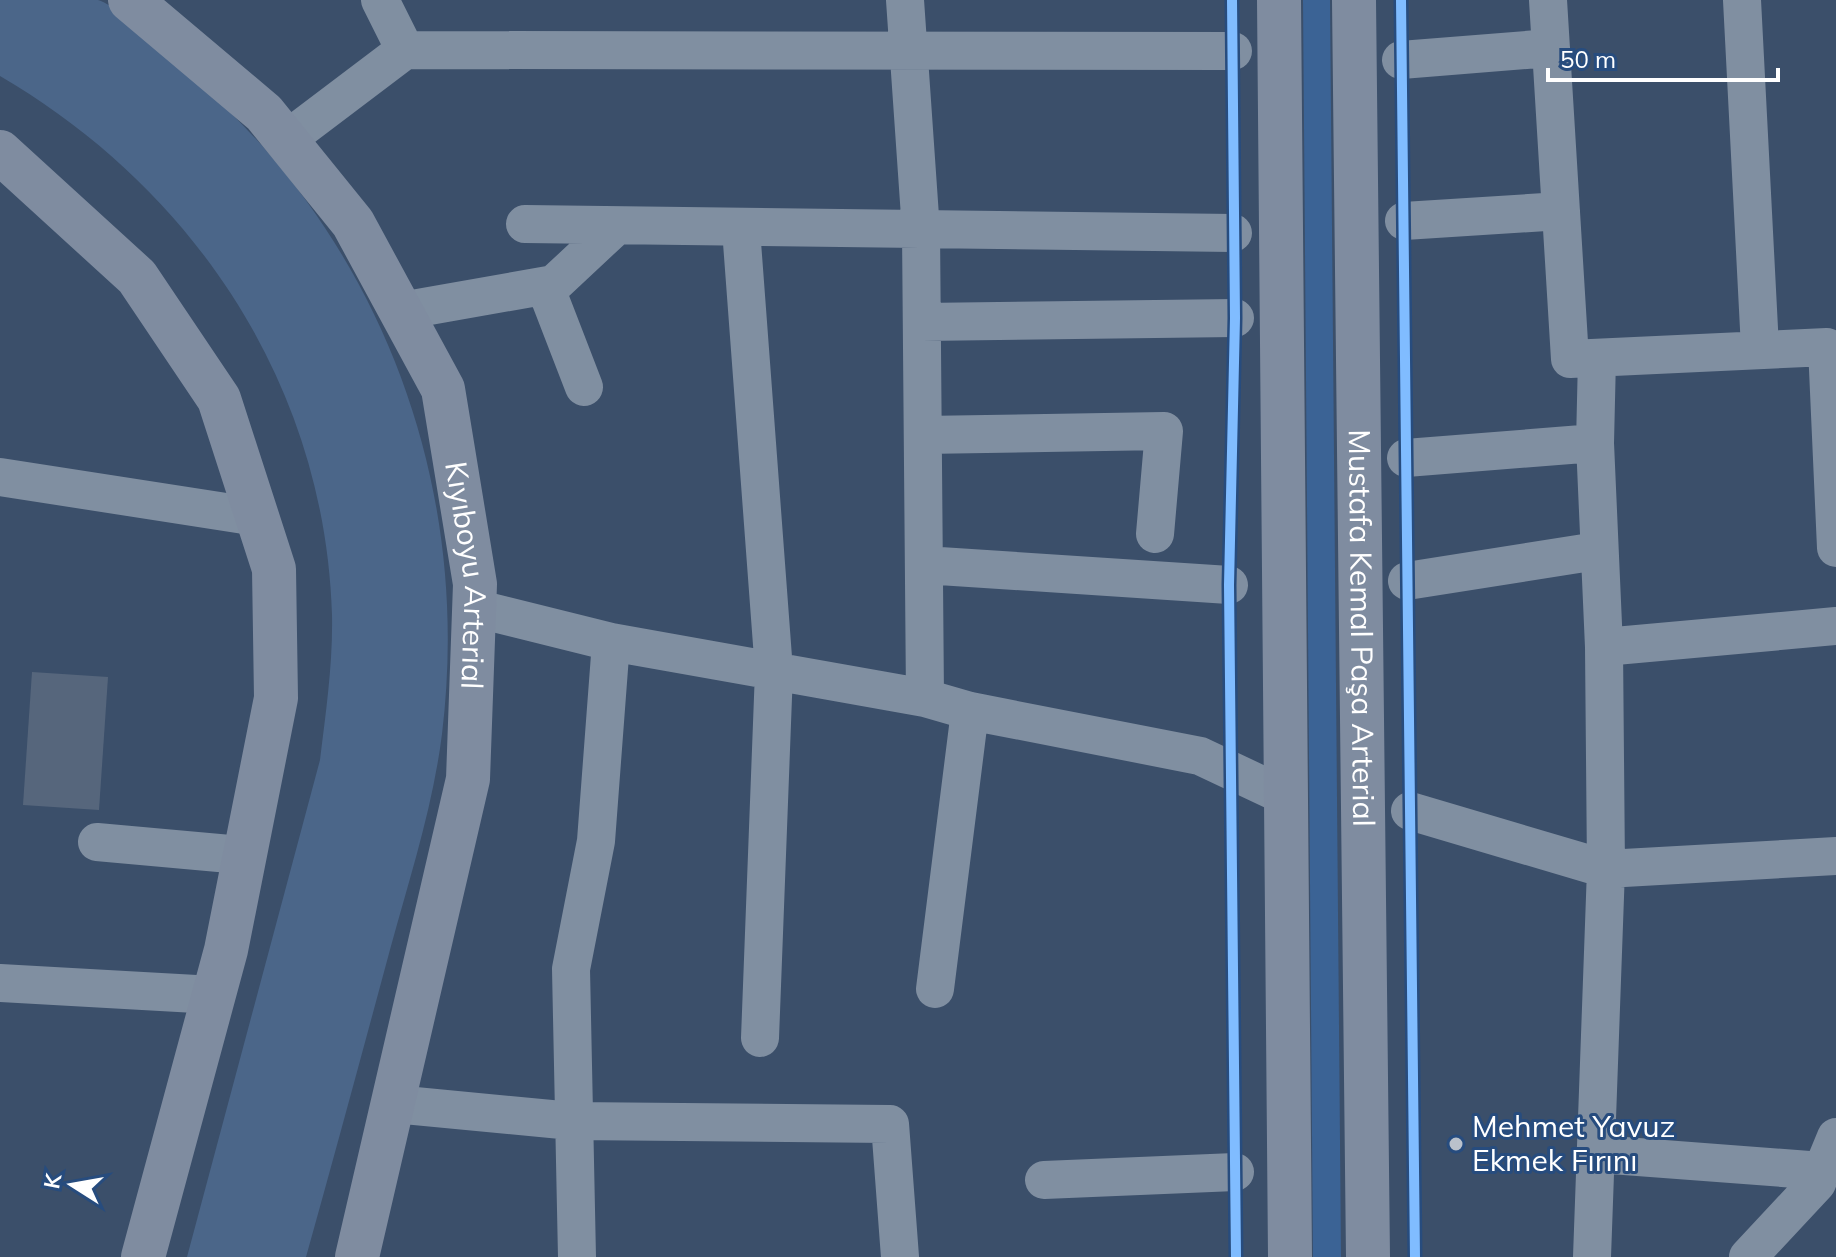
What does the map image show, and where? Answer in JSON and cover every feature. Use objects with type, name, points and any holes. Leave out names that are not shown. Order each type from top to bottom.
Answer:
[{"type":"main road","name":"Kıyıboyu Arterial","points":[[130,0],[264,113],[353,223],[443,389],[475,584],[468,779],[357,1257]]},
{"type":"main road","points":[[1279,0],[1290,1257]]},
{"type":"main road","name":"Mustafa Kemal Paşa Arterial","points":[[1354,0],[1368,1257]]},
{"type":"main road","points":[[0,152],[137,277],[219,399],[274,569],[276,698],[214,995],[143,1257]]},
{"type":"street","points":[[380,0],[405,50]]},
{"type":"street","points":[[905,0],[921,231],[925,698]]},
{"type":"street","points":[[1548,0],[1570,359],[1827,347],[1836,548]]},
{"type":"street","points":[[1742,0],[1760,348]]},
{"type":"street","points":[[1401,60],[1551,48]]},
{"type":"street","points":[[286,140],[405,50],[1233,51]]},
{"type":"street","points":[[1404,221],[1561,211]]},
{"type":"street","points":[[525,224],[614,228],[1233,233]]},
{"type":"street","points":[[401,311],[554,284],[614,228]]},
{"type":"street","points":[[741,229],[774,671],[760,1038]]},
{"type":"street","points":[[545,286],[584,387]]},
{"type":"street","points":[[922,322],[1235,318]]},
{"type":"street","points":[[1592,1257],[1606,869],[1604,647],[1597,551],[1595,443],[1597,358]]},
{"type":"street","points":[[923,435],[1164,431],[1155,534]]},
{"type":"street","points":[[1406,458],[1595,443]]},
{"type":"street","points":[[0,477],[257,517]]},
{"type":"street","points":[[1407,581],[1597,551]]},
{"type":"street","points":[[924,565],[1229,585]]},
{"type":"street","points":[[474,608],[611,642],[925,698],[970,711],[1200,756],[1285,796]]},
{"type":"street","points":[[1604,647],[1836,626]]},
{"type":"street","points":[[577,1257],[571,969],[596,841],[611,642]]},
{"type":"street","points":[[935,989],[970,711]]},
{"type":"street","points":[[1410,811],[1606,869],[1836,856]]},
{"type":"street","points":[[97,842],[230,854]]},
{"type":"street","points":[[0,983],[214,995]]},
{"type":"street","points":[[394,1104],[572,1121],[890,1124],[900,1257]]},
{"type":"street","points":[[1598,1154],[1829,1154],[1817,1183],[1748,1257]]},
{"type":"street","points":[[1044,1180],[1235,1172]]},
{"type":"shaded area","points":[[0,0],[98,0],[113,8],[184,67],[265,149],[314,212],[356,279],[390,349],[416,422],[435,498],[445,576],[448,654],[438,761],[420,841],[306,1257],[187,1257],[320,760],[330,669],[332,615],[324,531],[305,450],[275,374],[236,302],[189,236],[133,176],[70,122],[0,76]]},
{"type":"shaded area","points":[[1303,0],[1330,0],[1341,1257],[1313,1257]]},
{"type":"building","points":[[32,672],[108,677],[99,810],[23,805]]},
{"type":"cycle path","points":[[1232,0],[1235,318],[1229,585],[1236,1257]]},
{"type":"cycle path","points":[[1401,0],[1415,1257]]},
{"type":"place","name":"Mehmet Yavuz Ekmek Fırını","points":[[1456,1144]]}]
